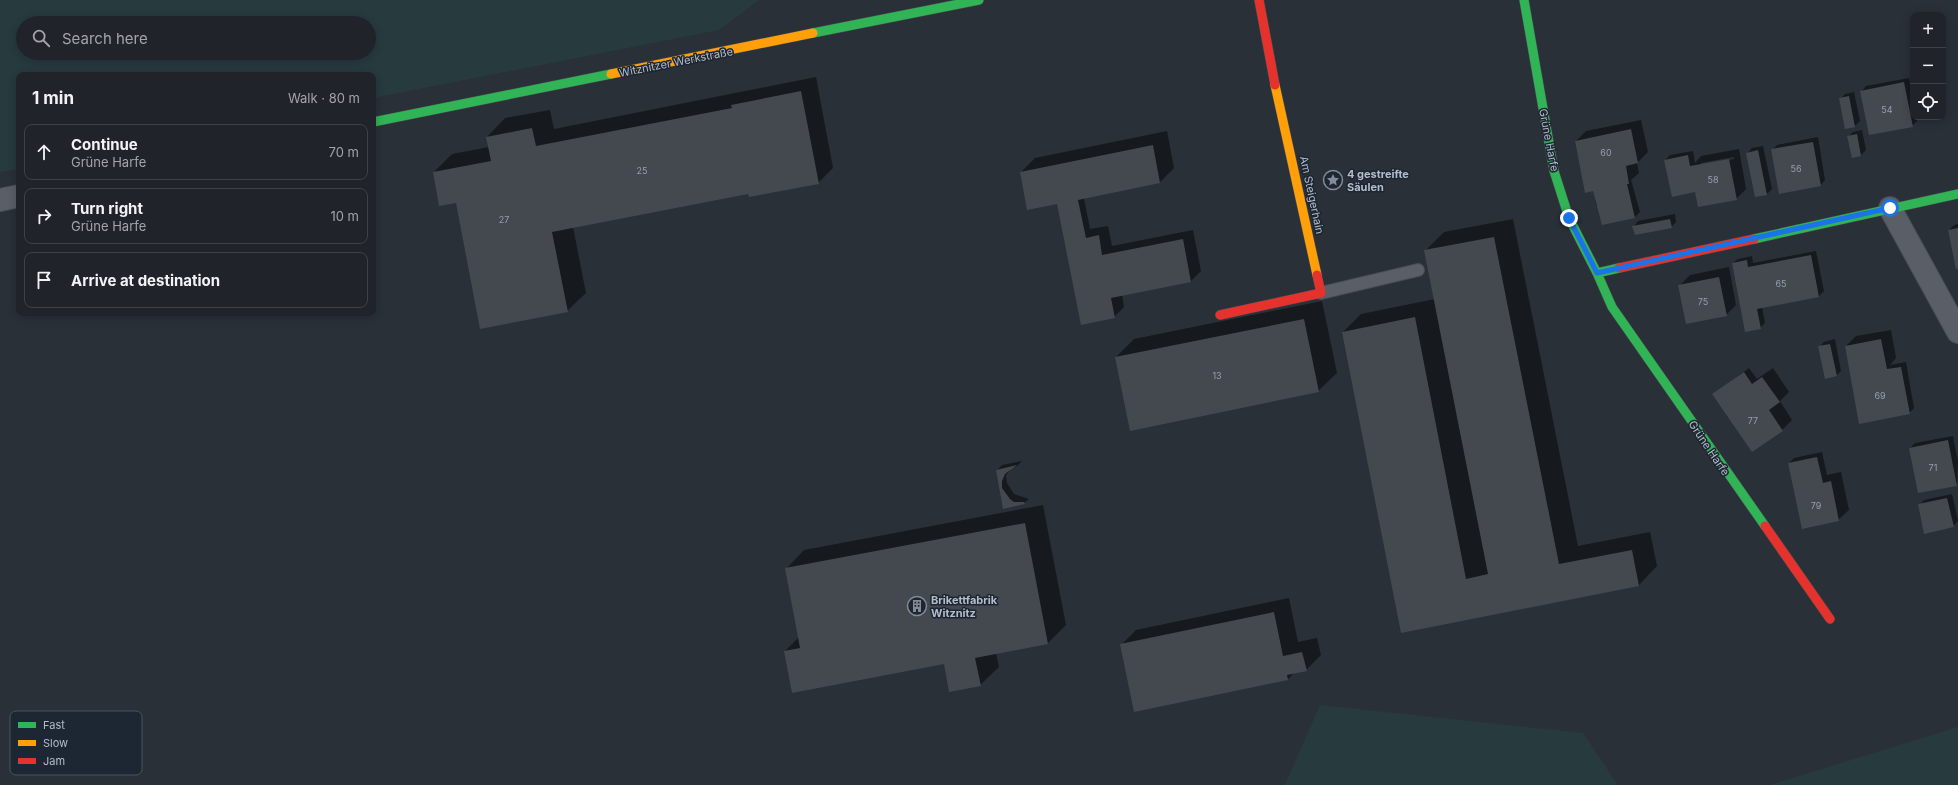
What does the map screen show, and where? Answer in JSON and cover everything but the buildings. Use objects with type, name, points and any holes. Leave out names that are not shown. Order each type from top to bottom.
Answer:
[{"type":"street","name":"Witznitzer Werkstraße","points":[[376,121],[979,0]]},
{"type":"street","name":"Am Steigerhain","points":[[1259,0],[1270,62],[1321,293]]},
{"type":"street","name":"Grüne Harfe","points":[[1524,0],[1554,171],[1569,218],[1597,273],[1612,307],[1830,619]]},
{"type":"street","points":[[1597,273],[1958,194]]},
{"type":"street","points":[[0,200],[16,197]]},
{"type":"street","points":[[1890,208],[1958,332]]},
{"type":"street","points":[[1220,315],[1321,293]]},
{"type":"lane","points":[[1321,293],[1418,270]]},
{"type":"green space","points":[[0,0],[759,0],[719,30],[376,97],[376,72],[16,72],[16,169],[0,172]]},
{"type":"green space","points":[[1320,705],[1583,733],[1618,785],[1285,785]]},
{"type":"green space","points":[[1958,727],[1958,785],[1770,785]]},
{"type":"traffic: fast","points":[[813,33],[979,0]]},
{"type":"traffic: fast","points":[[1524,0],[1554,171],[1569,218],[1597,273],[1619,268]]},
{"type":"traffic: fast","points":[[376,121],[611,74]]},
{"type":"traffic: fast","points":[[1754,239],[1958,194]]},
{"type":"traffic: fast","points":[[1597,273],[1612,307],[1765,526]]},
{"type":"traffic: slow","points":[[611,74],[813,33]]},
{"type":"traffic: slow","points":[[1275,85],[1317,275]]},
{"type":"traffic: jam","points":[[1259,0],[1275,85]]},
{"type":"traffic: jam","points":[[1619,268],[1754,239]]},
{"type":"traffic: jam","points":[[1220,315],[1321,293],[1317,275]]},
{"type":"traffic: jam","points":[[1765,526],[1830,619]]},
{"type":"place","name":"4 gestreifte Säulen","points":[[1333,180]]},
{"type":"place","name":"Brikettfabrik Witznitz","points":[[917,606]]},
{"type":"route","points":[[1569,218],[1597,273],[1890,208]]}]
